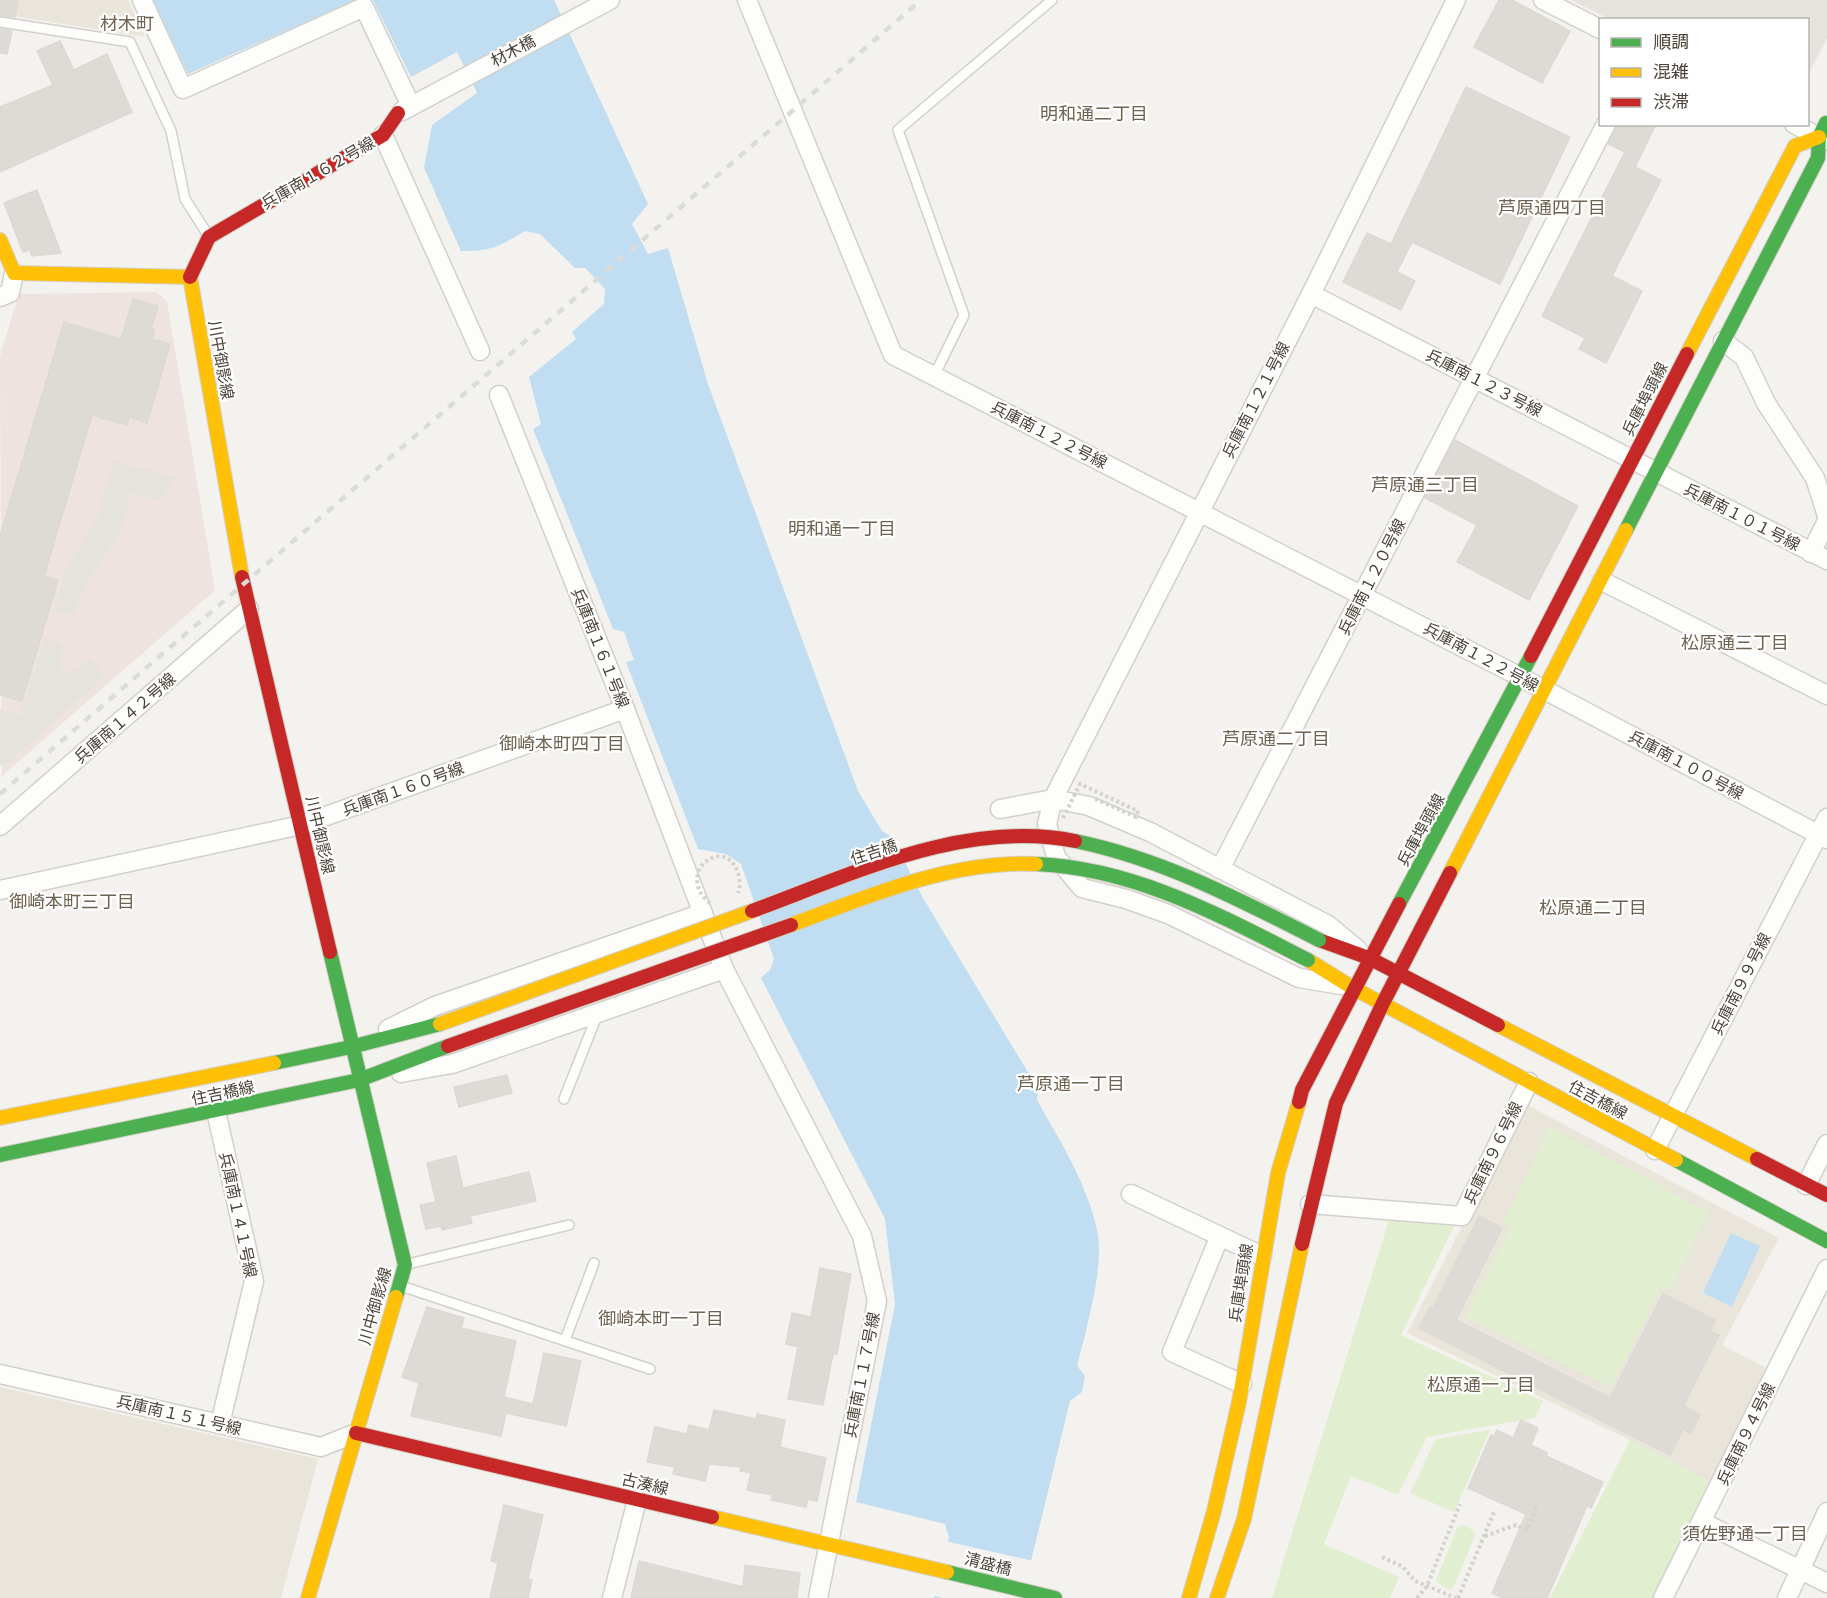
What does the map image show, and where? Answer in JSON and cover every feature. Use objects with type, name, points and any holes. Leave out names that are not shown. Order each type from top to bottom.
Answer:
[{"type":"street","points":[[142,0],[183,89],[364,7],[404,110]]},
{"type":"street","name":"材木橋","points":[[459,80],[610,0]]},
{"type":"street","name":"兵庫南１２２号線","points":[[747,0],[893,355],[1546,691]]},
{"type":"street","name":"兵庫南１２１号線","points":[[1353,988],[1299,978],[1168,914],[1126,898],[1083,888],[1056,857],[1047,824],[1053,799],[1311,294],[1456,0]]},
{"type":"street","points":[[1543,0],[1599,28]]},
{"type":"street","name":"兵庫南１６２号線","points":[[209,237],[383,135],[404,110],[459,80]]},
{"type":"street","name":"兵庫南１２０号線","points":[[1220,869],[1605,126]]},
{"type":"street","points":[[1217,1598],[1244,1519],[1310,1204],[1336,1103],[1398,973],[1546,691],[1818,158],[1824,133],[1801,126]]},
{"type":"street","name":"兵庫埠頭線","points":[[1189,1598],[1214,1511],[1239,1402],[1262,1256],[1278,1173],[1302,1090],[1369,958],[1460,794],[1795,146],[1824,133]]},
{"type":"street","points":[[383,135],[480,351]]},
{"type":"street","points":[[14,273],[190,277],[209,237]]},
{"type":"street","points":[[0,240],[14,273],[10,293],[0,297]]},
{"type":"street","name":"川中御影線","points":[[190,277],[249,609],[351,1047],[405,1264],[314,1586],[308,1598]]},
{"type":"street","points":[[1722,284],[1747,296]]},
{"type":"street","name":"兵庫南１２３号線","points":[[1311,294],[1657,473]]},
{"type":"street","points":[[1723,341],[1744,357],[1766,403],[1815,478],[1827,516]]},
{"type":"street","name":"兵庫南１６１号線","points":[[499,395],[625,709],[724,969]]},
{"type":"street","name":"兵庫南１０１号線","points":[[1657,473],[1819,557]]},
{"type":"street","points":[[1819,557],[1827,521]]},
{"type":"street","points":[[1602,581],[1827,695]]},
{"type":"street","name":"兵庫南１４２号線","points":[[0,826],[249,609]]},
{"type":"street","name":"兵庫南１００号線","points":[[1546,691],[1823,837]]},
{"type":"street","name":"兵庫南１６０号線","points":[[0,890],[301,825],[625,709]]},
{"type":"street","points":[[1000,809],[1053,799],[1099,810],[1150,832],[1328,925],[1369,958]]},
{"type":"street","name":"兵庫南９９号線","points":[[1655,1150],[1823,837],[1827,818]]},
{"type":"street","name":"住吉橋","points":[[440,1024],[874,868],[951,844],[1012,835],[1067,839],[1138,855],[1185,873],[1319,940],[1369,958]]},
{"type":"street","name":"住吉橋線","points":[[0,1155],[359,1080],[448,1046],[880,894],[955,872],[1009,863],[1062,865],[1128,878],[1177,896],[1308,960],[1353,988],[1827,1241]]},
{"type":"street","points":[[351,1047],[435,1006],[703,913]]},
{"type":"street","name":"住吉橋線","points":[[1369,958],[1827,1195]]},
{"type":"street","points":[[359,1080],[452,1064],[724,969]]},
{"type":"street","name":"兵庫南１１７号線","points":[[724,969],[862,1236],[877,1301],[818,1598]]},
{"type":"street","name":"住吉橋線","points":[[0,1118],[351,1047],[440,1024]]},
{"type":"street","name":"兵庫南９６号線","points":[[1310,1204],[1462,1216],[1528,1082]]},
{"type":"street","name":"兵庫南１４１号線","points":[[216,1111],[254,1281],[220,1424]]},
{"type":"street","points":[[1806,1185],[1827,1144]]},
{"type":"street","points":[[1131,1194],[1219,1238],[1262,1256],[1298,1262]]},
{"type":"street","points":[[1219,1238],[1172,1352],[1242,1384]]},
{"type":"street","name":"兵庫南９４号線","points":[[1663,1598],[1827,1269]]},
{"type":"street","name":"兵庫南１５１号線","points":[[0,1374],[321,1447],[356,1434]]},
{"type":"street","points":[[1239,1402],[1268,1408]]},
{"type":"street","name":"古湊線","points":[[356,1434],[927,1566]]},
{"type":"street","points":[[612,1598],[637,1500]]},
{"type":"street","points":[[1787,1598],[1827,1512]]},
{"type":"street","points":[[1702,1522],[1827,1583]]},
{"type":"street","name":"清盛橋","points":[[927,1566],[1055,1598]]},
{"type":"lane","points":[[934,376],[964,315],[898,130],[1052,0]]},
{"type":"lane","points":[[0,22],[130,42],[171,131],[185,200],[209,237]]},
{"type":"lane","points":[[564,1099],[598,1013]]},
{"type":"lane","points":[[405,1264],[569,1225]]},
{"type":"lane","points":[[565,1341],[594,1263]]},
{"type":"lane","points":[[399,1285],[650,1369]]},
{"type":"path","points":[[1062,819],[1080,784],[1138,811],[1136,817],[1094,798]]},
{"type":"path","points":[[1417,1598],[1427,1586],[1460,1504]]},
{"type":"path","points":[[1484,1536],[1516,1525],[1527,1530],[1537,1506]]},
{"type":"path","points":[[1382,1557],[1403,1567],[1415,1581],[1457,1598],[1494,1512]]},
{"type":"shaded area","points":[[0,0],[128,0],[145,37],[0,14]]},
{"type":"shaded area","points":[[1571,0],[1827,0],[1827,38],[1809,73],[1809,18],[1607,18]]},
{"type":"shaded area","points":[[156,292],[167,301],[215,590],[2,776],[0,356],[19,294]]},
{"type":"shaded area","points":[[115,461],[175,478],[160,500],[131,493],[120,533],[89,579],[73,614],[53,612],[64,573],[97,518]]},
{"type":"shaded area","points":[[45,638],[62,643],[60,668],[69,673],[91,658],[104,677],[3,767],[0,764],[0,709],[20,716]]},
{"type":"shaded area","points":[[1525,1104],[1779,1238],[1722,1345],[1768,1369],[1713,1483],[1630,1440],[1407,1333]]},
{"type":"shaded area","points":[[0,1387],[318,1459],[281,1598],[0,1598]]},
{"type":"green space","points":[[1549,1127],[1709,1212],[1670,1291],[1661,1287],[1611,1387],[1465,1317],[1511,1227],[1503,1223]]},
{"type":"green space","points":[[1389,1220],[1454,1226],[1401,1335],[1543,1401],[1535,1418],[1427,1437],[1398,1495],[1351,1476],[1324,1544],[1399,1577],[1390,1598],[1272,1598]]},
{"type":"green space","points":[[1490,1430],[1454,1512],[1410,1493],[1436,1439]]},
{"type":"green space","points":[[1630,1440],[1713,1483],[1652,1598],[1550,1598]]},
{"type":"green space","points":[[1465,1525],[1476,1533],[1453,1588],[1449,1590],[1436,1581],[1458,1526]]},
{"type":"water","points":[[153,0],[355,0],[188,74]]},
{"type":"water","points":[[373,0],[554,0],[648,204],[632,224],[648,254],[668,248],[708,384],[858,791],[882,831],[892,837],[923,898],[1038,1089],[1037,1100],[1072,1163],[1087,1196],[1097,1230],[1099,1261],[1077,1366],[1085,1376],[1082,1392],[1070,1401],[1022,1598],[934,1598],[949,1537],[945,1524],[856,1502],[895,1304],[885,1219],[761,978],[770,970],[774,959],[741,864],[726,854],[698,849],[626,662],[634,660],[624,632],[613,629],[533,429],[541,424],[529,377],[576,339],[572,332],[604,304],[605,289],[585,268],[575,268],[540,234],[525,231],[495,247],[461,251],[424,168],[432,125],[477,93],[457,52],[411,77]]},
{"type":"water","points":[[1731,1233],[1760,1246],[1732,1307],[1703,1293]]},
{"type":"pier","points":[[945,1541],[1034,1561],[1025,1598],[942,1598],[931,1595]]},
{"type":"building","points":[[0,0],[18,0],[15,17],[0,15]]},
{"type":"building","points":[[1499,0],[1512,0],[1570,31],[1542,83],[1474,47]]},
{"type":"building","points":[[0,29],[12,31],[7,54],[0,53]]},
{"type":"building","points":[[60,41],[74,70],[107,54],[132,112],[0,172],[0,107],[53,85],[37,51]]},
{"type":"building","points":[[1466,87],[1570,137],[1500,284],[1412,242],[1397,272],[1415,281],[1401,310],[1343,282],[1367,233],[1391,244]]},
{"type":"building","points":[[1616,126],[1655,126],[1635,167],[1661,180],[1612,276],[1642,291],[1606,363],[1579,349],[1585,338],[1542,316],[1625,152],[1608,144]]},
{"type":"building","points":[[37,190],[61,253],[32,256],[30,250],[23,252],[4,203]]},
{"type":"building","points":[[133,299],[158,306],[151,328],[155,330],[152,339],[170,344],[147,423],[129,417],[127,425],[92,415],[44,576],[58,580],[22,701],[0,695],[0,536],[64,322],[121,339]]},
{"type":"building","points":[[1455,440],[1578,506],[1529,600],[1457,562],[1477,525],[1425,498]]},
{"type":"building","points":[[507,1075],[512,1093],[459,1107],[454,1087]]},
{"type":"building","points":[[456,1156],[463,1188],[529,1172],[536,1201],[470,1216],[472,1223],[442,1230],[441,1226],[426,1229],[420,1205],[436,1202],[427,1163]]},
{"type":"building","points":[[1479,1216],[1502,1228],[1456,1320],[1610,1398],[1663,1294],[1715,1320],[1710,1331],[1719,1335],[1683,1406],[1700,1415],[1691,1433],[1683,1429],[1670,1455],[1419,1328],[1430,1307],[1433,1308]]},
{"type":"building","points":[[820,1268],[851,1274],[837,1354],[833,1354],[823,1405],[788,1399],[798,1347],[786,1344],[792,1313],[811,1317]]},
{"type":"building","points":[[427,1307],[464,1318],[461,1328],[516,1341],[504,1397],[533,1404],[544,1353],[581,1361],[566,1426],[506,1413],[501,1436],[411,1416],[419,1383],[402,1377]]},
{"type":"building","points":[[714,1410],[756,1419],[757,1414],[785,1420],[780,1447],[826,1458],[817,1501],[808,1499],[806,1507],[771,1500],[772,1495],[747,1490],[751,1473],[740,1471],[741,1467],[709,1464],[705,1481],[673,1474],[675,1467],[647,1462],[655,1427],[687,1434],[689,1425],[709,1430]]},
{"type":"building","points":[[1521,1420],[1538,1428],[1531,1445],[1547,1453],[1546,1456],[1603,1482],[1591,1508],[1587,1506],[1547,1598],[1503,1598],[1492,1593],[1526,1514],[1468,1488],[1491,1435],[1494,1436],[1497,1430],[1513,1438]]},
{"type":"building","points":[[504,1505],[543,1515],[528,1579],[532,1580],[528,1598],[490,1598],[498,1563],[491,1561]]},
{"type":"building","points":[[639,1561],[743,1587],[745,1565],[800,1573],[797,1598],[631,1598]]},
{"type":"railway","points":[[0,794],[921,0]]},
{"type":"traffic: fast","points":[[1626,530],[1818,158],[1819,137],[1826,123]]},
{"type":"traffic: fast","points":[[1399,904],[1531,656]]},
{"type":"traffic: fast","points":[[1075,841],[1139,858],[1200,882],[1319,940]]},
{"type":"traffic: fast","points":[[1036,864],[1073,867],[1108,874],[1143,885],[1210,911],[1308,960]]},
{"type":"traffic: fast","points":[[330,952],[405,1265],[396,1297]]},
{"type":"traffic: fast","points":[[274,1063],[351,1047],[440,1024]]},
{"type":"traffic: fast","points":[[0,1155],[359,1080],[448,1046]]},
{"type":"traffic: fast","points":[[1676,1160],[1827,1241]]},
{"type":"traffic: fast","points":[[947,1572],[1055,1598]]},
{"type":"traffic: slow","points":[[1687,354],[1795,146],[1819,137]]},
{"type":"traffic: slow","points":[[0,240],[14,273],[190,277]]},
{"type":"traffic: slow","points":[[190,277],[242,577]]},
{"type":"traffic: slow","points":[[1450,873],[1626,530]]},
{"type":"traffic: slow","points":[[791,925],[880,892],[942,874],[1005,864],[1036,864]]},
{"type":"traffic: slow","points":[[440,1024],[752,911]]},
{"type":"traffic: slow","points":[[1308,960],[1353,988],[1676,1160]]},
{"type":"traffic: slow","points":[[1498,1025],[1757,1159]]},
{"type":"traffic: slow","points":[[0,1118],[274,1063]]},
{"type":"traffic: slow","points":[[1189,1598],[1214,1511],[1239,1402],[1278,1173],[1299,1102]]},
{"type":"traffic: slow","points":[[1217,1598],[1244,1519],[1302,1244]]},
{"type":"traffic: slow","points":[[308,1598],[396,1297]]},
{"type":"traffic: slow","points":[[712,1517],[947,1572]]},
{"type":"traffic: jam","points":[[190,277],[209,237],[383,135],[398,113]]},
{"type":"traffic: jam","points":[[1531,656],[1687,354]]},
{"type":"traffic: jam","points":[[242,577],[330,952]]},
{"type":"traffic: jam","points":[[752,911],[870,867],[951,844],[992,837],[1034,836],[1075,841]]},
{"type":"traffic: jam","points":[[1302,1244],[1336,1103],[1383,1003],[1450,873]]},
{"type":"traffic: jam","points":[[1299,1102],[1302,1090],[1399,904]]},
{"type":"traffic: jam","points":[[448,1046],[791,925]]},
{"type":"traffic: jam","points":[[1319,940],[1369,958],[1498,1025]]},
{"type":"traffic: jam","points":[[1757,1159],[1827,1195]]},
{"type":"traffic: jam","points":[[356,1433],[712,1517]]},
{"type":"district","name":"材木町","points":[[127,24]]},
{"type":"district","name":"明和通二丁目","points":[[1094,114]]},
{"type":"district","name":"芦原通四丁目","points":[[1552,208]]},
{"type":"district","name":"芦原通三丁目","points":[[1425,485]]},
{"type":"district","name":"明和通一丁目","points":[[842,529]]},
{"type":"district","name":"松原通三丁目","points":[[1735,643]]},
{"type":"district","name":"芦原通二丁目","points":[[1276,739]]},
{"type":"district","name":"御崎本町四丁目","points":[[562,744]]},
{"type":"district","name":"御崎本町三丁目","points":[[72,902]]},
{"type":"district","name":"松原通二丁目","points":[[1593,908]]},
{"type":"district","name":"芦原通一丁目","points":[[1071,1084]]},
{"type":"district","name":"御崎本町一丁目","points":[[661,1319]]},
{"type":"district","name":"松原通一丁目","points":[[1481,1385]]},
{"type":"district","name":"須佐野通一丁目","points":[[1745,1534]]}]
